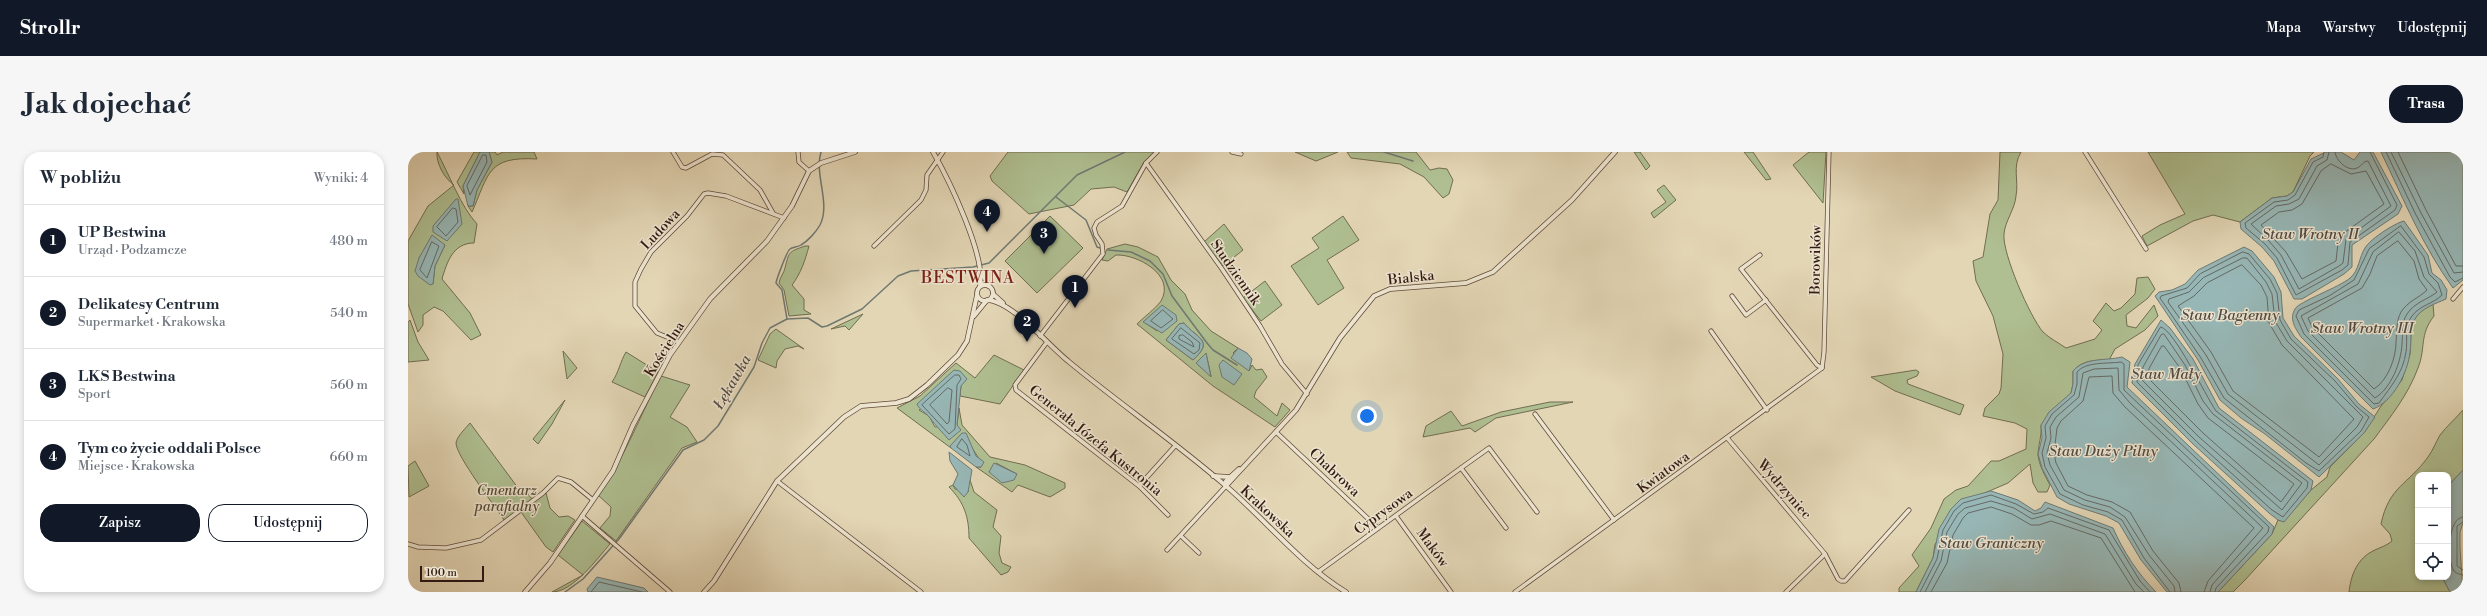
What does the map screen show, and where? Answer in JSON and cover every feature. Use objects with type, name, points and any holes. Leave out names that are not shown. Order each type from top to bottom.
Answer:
[{"type":"street","points":[[673,152],[682,167],[686,168],[712,154],[724,155],[760,190],[773,212]]},
{"type":"street","points":[[798,152],[799,162],[810,171]]},
{"type":"street","name":"Kościelna","points":[[525,592],[550,563],[613,472],[633,425],[679,342],[720,286],[752,258],[784,218],[810,171],[819,164],[855,152]]},
{"type":"street","points":[[704,592],[714,581],[777,481],[851,411],[869,404],[900,403],[922,390],[961,352],[974,316],[980,286],[980,269],[966,223],[933,152]]},
{"type":"street","points":[[874,246],[922,200],[926,190],[927,175],[943,152]]},
{"type":"street","points":[[1040,336],[1103,254],[1102,244],[1096,235],[1094,228],[1097,222],[1122,206],[1146,163],[1158,152]]},
{"type":"street","points":[[1232,152],[1241,154]]},
{"type":"street","name":"Bialska","points":[[1226,486],[1276,432],[1307,394],[1342,334],[1374,296],[1390,289],[1466,283],[1493,272],[1572,200],[1616,152]]},
{"type":"street","name":"Borowików","points":[[1822,368],[1824,352],[1829,152]]},
{"type":"street","points":[[2085,152],[2146,249]]},
{"type":"street","name":"Studziennik","points":[[1146,163],[1222,269],[1260,326],[1282,364],[1307,394]]},
{"type":"street","name":"Ludowa","points":[[679,342],[658,333],[635,306],[635,282],[651,252],[687,216],[704,194],[708,193],[726,196],[762,211],[773,212],[784,218]]},
{"type":"street","points":[[1760,255],[1741,269],[1817,365],[1822,368]]},
{"type":"street","points":[[974,316],[993,294],[980,269]]},
{"type":"street","points":[[980,286],[989,286]]},
{"type":"street","points":[[2453,299],[2463,287]]},
{"type":"street","name":"Krakowska","points":[[993,294],[1047,342],[1226,486],[1318,572],[1346,592]]},
{"type":"street","points":[[977,295],[981,300],[987,300]]},
{"type":"street","points":[[1732,296],[1746,315],[1766,300]]},
{"type":"street","name":"Krakowska","points":[[987,300],[996,302],[1010,310]]},
{"type":"street","points":[[1710,331],[1767,410]]},
{"type":"street","name":"Generała Józefa Kustronia","points":[[1047,342],[1015,386],[1016,390],[1139,486],[1168,515]]},
{"type":"street","name":"Kwiatowa","points":[[1515,592],[1728,439],[1822,368]]},
{"type":"street","points":[[1535,414],[1614,520]]},
{"type":"street","name":"Chabrowa","points":[[1276,432],[1378,528]]},
{"type":"street","name":"Wydrzyniec","points":[[1728,439],[1825,554],[1840,581],[1845,580],[1908,510]]},
{"type":"street","points":[[1139,486],[1175,446]]},
{"type":"street","name":"Cyprysowa","points":[[1318,572],[1489,448],[1537,512]]},
{"type":"street","name":"Bialska","points":[[1229,477],[1244,466]]},
{"type":"street","points":[[1461,468],[1506,528]]},
{"type":"street","points":[[1168,550],[1226,486],[1226,481],[1229,477],[1213,476]]},
{"type":"street","points":[[408,544],[418,547],[446,548],[481,540],[543,493],[558,478],[571,482],[593,500]]},
{"type":"street","points":[[777,481],[921,592]]},
{"type":"street","points":[[1230,490],[1231,482]]},
{"type":"street","points":[[582,516],[670,592]]},
{"type":"street","name":"Maków","points":[[1396,516],[1452,592]]},
{"type":"street","points":[[1181,536],[1199,553]]},
{"type":"street","points":[[1786,592],[1825,554]]},
{"type":"green space","points":[[437,152],[453,184],[441,170]]},
{"type":"green space","points":[[474,152],[480,152],[463,186],[464,194],[457,182]]},
{"type":"green space","points":[[489,152],[495,152],[497,155],[503,152],[534,152],[537,159],[521,159],[499,164],[492,170],[487,178],[472,212],[468,206],[473,206],[477,190],[492,162]]},
{"type":"green space","points":[[1008,152],[1155,152],[1144,162],[1127,192],[1114,187],[1091,189],[1074,205],[1029,214],[992,181],[990,176]]},
{"type":"green space","points":[[1295,152],[1338,152],[1316,161]]},
{"type":"green space","points":[[1347,152],[1416,152],[1430,170],[1439,168],[1447,169],[1453,180],[1449,194],[1443,198],[1424,177],[1400,164],[1351,158]]},
{"type":"green space","points":[[1634,152],[1640,152],[1650,166],[1646,170]]},
{"type":"green space","points":[[1744,152],[1753,152],[1771,179],[1766,180]]},
{"type":"green space","points":[[1809,152],[1826,152],[1823,203],[1793,165]]},
{"type":"green space","points":[[2000,152],[2021,152],[2016,168],[2017,190],[2015,201],[2006,224],[2004,234],[2005,243],[2007,255],[2024,299],[2043,332],[2066,348],[2095,339],[2102,330],[2093,321],[2106,303],[2114,311],[2121,308],[2135,294],[2137,278],[2148,277],[2155,289],[2148,298],[2126,315],[2127,326],[2136,328],[2154,305],[2158,316],[2145,330],[2115,349],[2109,360],[2085,363],[2073,371],[2071,393],[2041,425],[2038,455],[2041,467],[2050,485],[2047,492],[2038,492],[2033,483],[2030,464],[2008,483],[1980,495],[1935,544],[1933,558],[1916,592],[1899,592],[1899,588],[1919,566],[1912,555],[1931,528],[1944,499],[1956,490],[1968,486],[1991,461],[1999,461],[2026,449],[2027,429],[2015,423],[1983,416],[1985,408],[1999,394],[2001,388],[2003,354],[1993,316],[1976,281],[1973,261],[1983,257],[1990,214],[1998,200]]},
{"type":"green space","points":[[2148,152],[2314,152],[2310,156],[2293,192],[2287,196],[2272,198],[2240,222],[2213,215],[2193,221],[2147,246],[2142,236],[2160,225],[2185,214]]},
{"type":"green space","points":[[453,185],[460,200],[477,224],[474,243],[461,246],[456,250],[446,266],[442,279],[470,313],[481,335],[471,340],[443,311],[434,307],[423,315],[423,325],[418,332],[408,304],[408,241],[428,206]],"holes":[[[428,244],[445,245],[435,266],[433,284],[419,258]]]},
{"type":"green space","points":[[1664,185],[1676,200],[1654,218],[1651,213],[1666,202],[1657,190]]},
{"type":"green space","points":[[1050,216],[1083,248],[1037,293],[1005,261]]},
{"type":"green space","points":[[1343,216],[1359,240],[1327,260],[1344,288],[1318,305],[1291,266],[1319,248],[1312,238]]},
{"type":"green space","points":[[1224,224],[1243,250],[1223,266],[1204,242]]},
{"type":"green space","points":[[1125,244],[1138,247],[1158,257],[1171,280],[1185,294],[1192,310],[1211,331],[1238,348],[1233,353],[1249,371],[1252,365],[1256,370],[1262,369],[1267,377],[1256,391],[1254,397],[1277,416],[1282,403],[1290,410],[1275,427],[1213,386],[1137,324],[1161,301],[1164,292],[1163,283],[1159,275],[1152,268],[1134,258],[1116,255],[1108,261],[1102,260],[1107,249]],"holes":[[[1156,311],[1157,331],[1144,322]],[[1184,323],[1202,340],[1203,348],[1193,360],[1166,340],[1179,324]],[[1206,353],[1211,376],[1196,363]]]},
{"type":"green space","points":[[805,246],[809,246],[806,257],[792,285],[804,299],[804,310],[811,314],[789,316],[784,290],[779,283],[790,253]]},
{"type":"green space","points":[[1265,281],[1282,305],[1261,321],[1243,298]]},
{"type":"green space","points":[[2433,304],[2434,316],[2426,329],[2422,354],[2414,378],[2399,405],[2374,439],[2233,592],[2218,592],[2272,534],[2278,520],[2284,521],[2311,490],[2327,477],[2330,467],[2364,433],[2381,406],[2402,380],[2410,354],[2411,330],[2414,319],[2421,311]]},
{"type":"green space","points":[[863,314],[849,330],[845,326],[831,329]]},
{"type":"green space","points":[[410,320],[418,342],[429,360],[408,362],[408,322]]},
{"type":"green space","points":[[776,329],[804,349],[798,346],[785,349],[777,361],[776,368],[758,360],[770,334]]},
{"type":"green space","points":[[563,351],[577,368],[567,379]]},
{"type":"green space","points":[[626,352],[658,372],[645,397],[612,382]]},
{"type":"green space","points":[[994,355],[1024,370],[1000,404],[960,396],[961,386],[919,410],[929,416],[935,427],[957,425],[959,408],[962,425],[990,457],[1025,465],[1065,483],[1065,488],[1050,497],[1018,485],[1012,492],[976,467],[981,467],[980,460],[962,433],[951,448],[897,408],[920,396],[956,363],[975,378]],"holes":[[[996,463],[1017,474],[989,472]]]},
{"type":"green space","points":[[1916,370],[1919,372],[1917,376],[1907,380],[1908,384],[1964,405],[1960,415],[1895,391],[1871,377]]},
{"type":"green space","points":[[661,376],[690,385],[670,417],[687,427],[697,442],[682,448],[616,541],[600,528],[610,516],[611,507],[598,495],[624,452]]},
{"type":"green space","points":[[565,400],[552,424],[538,444],[533,439]]},
{"type":"green space","points":[[1550,402],[1573,402],[1496,418],[1475,432],[1470,428],[1423,437],[1426,426],[1451,411],[1462,426],[1501,412]]},
{"type":"green space","points":[[2463,410],[2463,470],[2451,483],[2451,472],[2415,472],[2430,454],[2440,435]]},
{"type":"green space","name":"Cmentarz parafialny","points":[[470,423],[521,492],[525,490],[532,499],[504,520],[462,459],[458,449],[456,443],[457,440]]},
{"type":"green space","points":[[415,461],[429,486],[409,497],[408,466]]},
{"type":"green space","points":[[2415,472],[2415,580],[2444,580],[2450,592],[2349,592],[2353,573],[2359,562],[2369,553],[2392,541],[2390,534],[2381,524],[2384,511],[2389,501]]},
{"type":"green space","points":[[969,477],[974,492],[997,510],[993,527],[1001,536],[999,553],[1002,563],[1011,567],[1008,572],[1001,575],[969,538],[965,510],[949,487],[953,485],[955,489],[968,492]]},
{"type":"green space","points":[[546,493],[550,508],[559,517],[568,516],[575,520],[553,552],[546,547],[521,512]]},
{"type":"green space","points":[[582,521],[610,544],[583,575],[558,555]]},
{"type":"green space","points":[[582,576],[568,587],[560,591],[552,592]]},
{"type":"water","points":[[480,152],[489,152],[492,162],[477,190],[473,206],[468,206],[463,186]]},
{"type":"water","name":"Staw Wrotny II","points":[[2326,152],[2341,152],[2354,160],[2360,152],[2373,152],[2402,206],[2398,214],[2352,245],[2352,267],[2344,274],[2302,299],[2294,299],[2274,261],[2262,247],[2241,229],[2240,222],[2272,198],[2287,196],[2293,192],[2311,159]]},
{"type":"water","points":[[2381,152],[2463,152],[2463,280],[2453,288],[2432,256],[2423,239]]},
{"type":"water","points":[[456,199],[458,199],[462,224],[447,241],[433,232],[433,226]]},
{"type":"water","name":"Staw Wrotny III","points":[[2404,221],[2428,255],[2432,273],[2441,280],[2447,290],[2446,299],[2425,309],[2415,319],[2411,330],[2409,360],[2403,377],[2387,400],[2373,409],[2301,337],[2295,327],[2293,313],[2295,309],[2303,302],[2338,286],[2350,278],[2355,272],[2368,244],[2383,232]]},
{"type":"water","points":[[432,235],[445,245],[435,266],[433,284],[430,285],[418,276],[415,271],[419,258]]},
{"type":"water","name":"Staw Bagienny","points":[[2244,247],[2252,251],[2274,277],[2281,292],[2283,318],[2294,336],[2338,379],[2359,404],[2375,417],[2364,433],[2319,477],[2265,434],[2241,418],[2220,400],[2198,360],[2155,296],[2159,292],[2172,290],[2185,284],[2198,270]]},
{"type":"water","points":[[1162,305],[1176,315],[1177,321],[1162,333],[1143,322]]},
{"type":"water","name":"Staw Mały","points":[[2161,320],[2170,328],[2193,359],[2219,408],[2313,481],[2311,490],[2284,522],[2278,520],[2269,513],[2193,444],[2132,383],[2135,364]]},
{"type":"water","points":[[1184,323],[1202,340],[1203,344],[1203,348],[1193,360],[1166,340],[1179,324]]},
{"type":"water","points":[[1238,348],[1247,353],[1252,359],[1249,371],[1231,358]]},
{"type":"water","points":[[1206,353],[1211,377],[1196,363]]},
{"type":"water","name":"Staw Duży Pilny","points":[[2122,357],[2130,362],[2127,387],[2274,527],[2272,534],[2218,592],[2167,592],[2141,560],[2119,523],[2106,516],[2069,504],[2057,497],[2042,468],[2038,454],[2042,438],[2041,425],[2049,412],[2071,393],[2073,371],[2083,363],[2089,361]]},
{"type":"water","points":[[1223,360],[1242,374],[1234,385],[1222,377],[1219,365]]},
{"type":"water","points":[[954,370],[960,371],[967,379],[961,386],[957,425],[961,430],[949,440],[917,404]]},
{"type":"water","points":[[962,433],[966,433],[976,456],[984,462],[981,467],[976,467],[951,448],[950,446]]},
{"type":"water","points":[[949,452],[972,470],[968,492],[964,497],[953,485],[958,474],[950,461]]},
{"type":"water","points":[[994,463],[1017,474],[1014,480],[1002,483],[989,472]]},
{"type":"water","points":[[2463,470],[2463,523],[2460,532],[2460,548],[2463,592],[2450,592],[2444,580],[2451,580],[2451,483]]},
{"type":"water","name":"Staw Graniczny","points":[[1991,491],[2018,500],[2035,511],[2041,508],[2045,502],[2113,528],[2121,545],[2132,562],[2143,578],[2156,592],[1916,592],[1933,558],[1939,529],[1951,509],[1961,499]]},
{"type":"water","points":[[597,577],[644,588],[648,592],[588,592],[587,589]]},
{"type":"waterway","name":"Łękawka","points":[[565,592],[583,579],[619,539],[683,450],[704,440],[718,426],[754,367],[762,343],[770,328],[787,319],[782,290],[776,283],[782,265],[791,248],[800,246],[820,225],[824,208],[819,170],[821,152]]},
{"type":"waterway","points":[[787,319],[808,318],[822,327],[827,326],[862,309],[898,276],[911,271],[973,267],[989,263],[1077,175],[1125,152]]},
{"type":"waterway","points":[[1384,152],[1413,161]]},
{"type":"waterway","points":[[1056,197],[1086,220],[1097,247],[1100,248]]},
{"type":"waterway","points":[[1108,250],[1131,252],[1150,261],[1163,274],[1172,296],[1207,343],[1213,350],[1237,365]]},
{"type":"place","name":"Tym co życie oddali Polsce","points":[[987,232]]},
{"type":"place","name":"LKS Bestwina","points":[[1044,254]]},
{"type":"place","name":"UP Bestwina","points":[[1075,308]]},
{"type":"place","name":"Delikatesy Centrum","points":[[1027,342]]},
{"type":"district","name":"BESTWINA","points":[[968,277]]}]
